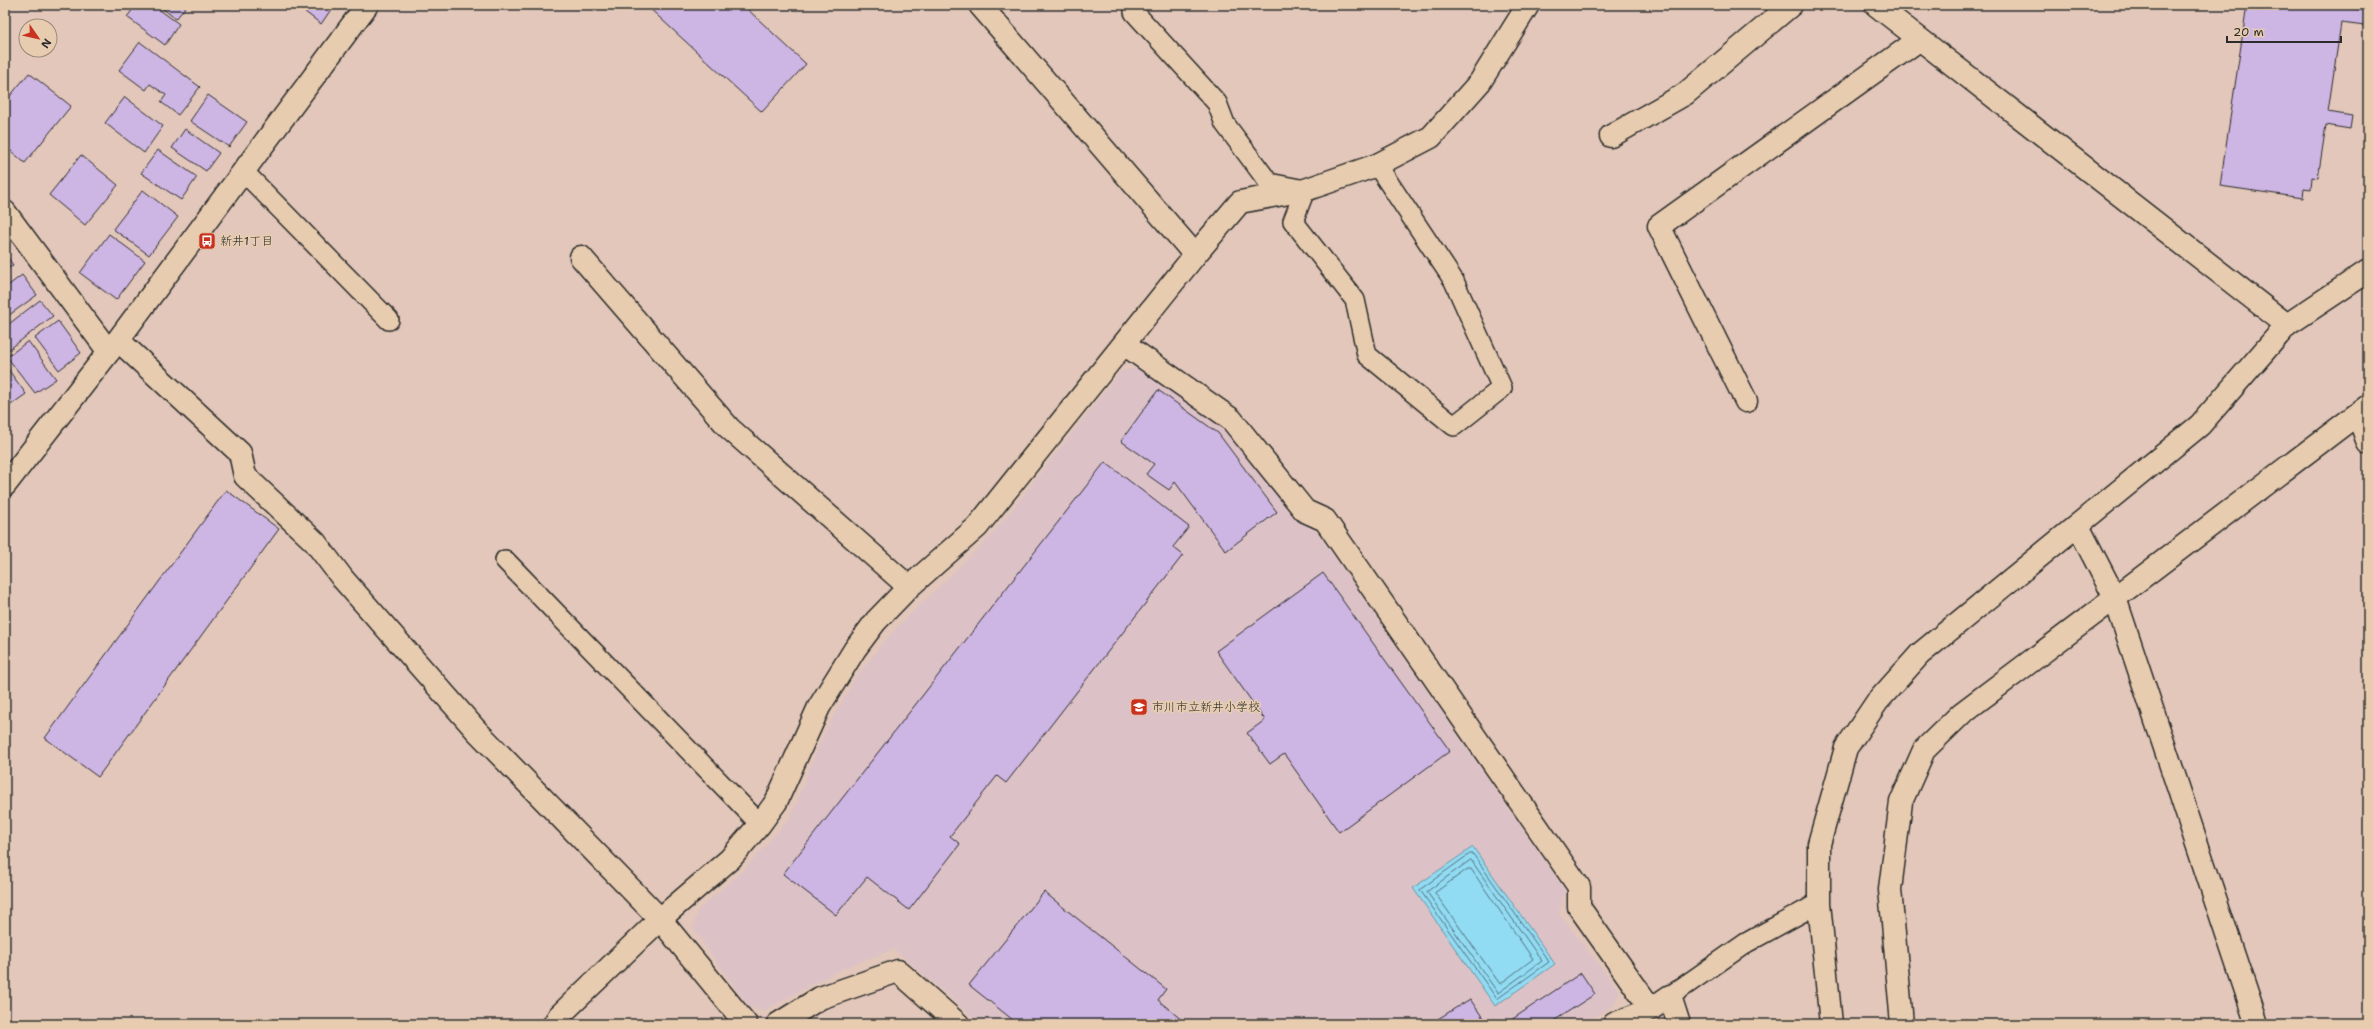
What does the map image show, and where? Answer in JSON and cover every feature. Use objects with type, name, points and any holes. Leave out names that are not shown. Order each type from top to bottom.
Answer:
[{"type":"street","points":[[5,484],[114,346],[367,5]]},
{"type":"street","points":[[980,5],[1195,255]]},
{"type":"street","points":[[554,1024],[559,1016],[660,919],[730,859],[760,824],[776,802],[819,707],[851,655],[876,620],[909,587],[977,527],[1195,255],[1240,202],[1306,190],[1377,165],[1431,136],[1480,82],[1528,5]]},
{"type":"street","points":[[1611,136],[1685,94],[1791,5]]},
{"type":"street","points":[[1876,5],[2287,325]]},
{"type":"street","points":[[1746,401],[1659,226],[1920,39]]},
{"type":"street","points":[[5,212],[114,346],[240,453],[245,476],[315,542],[343,580],[476,730],[660,919],[746,1024]]},
{"type":"street","points":[[581,257],[729,428],[909,587]]},
{"type":"street","points":[[1831,1024],[1819,903],[1819,844],[1835,782],[1846,748],[1877,702],[1920,654],[2200,425],[2287,325],[2368,271]]},
{"type":"street","points":[[1124,344],[1231,419],[1305,511],[1325,520],[1578,887],[1579,907],[1651,1009]]},
{"type":"street","points":[[1902,1024],[1890,889],[1901,802],[1924,750],[1962,713],[2363,410],[2368,443]]},
{"type":"street","points":[[2078,526],[2115,598],[2257,1024]]},
{"type":"street","points":[[778,1024],[820,998],[898,971],[958,1024]]},
{"type":"street","points":[[1614,1024],[1651,1009],[1670,996],[1679,1024]]},
{"type":"lane","points":[[1134,12],[1217,103],[1225,124],[1269,183],[1306,190],[1293,221],[1355,300],[1367,355],[1454,426],[1502,388],[1454,281],[1377,165]]},
{"type":"lane","points":[[244,172],[389,320]]},
{"type":"lane","points":[[505,560],[760,824]]},
{"type":"lane","points":[[1670,996],[1746,943],[1819,903]]},
{"type":"shaded area","name":"市川市立新井小学校","points":[[1140,367],[1222,426],[1319,534],[1565,890],[1559,913],[1620,992],[1613,1006],[1580,1024],[981,1024],[894,949],[841,969],[763,1011],[748,1006],[693,928],[698,910],[744,870],[790,818],[822,737],[855,678],[891,633],[992,535],[1121,371]]},
{"type":"water","points":[[1473,847],[1555,964],[1495,1006],[1413,888]]},
{"type":"building","points":[[136,5],[153,5],[179,24],[165,45],[127,17]]},
{"type":"building","points":[[158,5],[187,5],[176,19]]},
{"type":"building","points":[[296,5],[334,5],[321,24]]},
{"type":"building","points":[[646,5],[743,5],[806,64],[762,112]]},
{"type":"building","points":[[2247,5],[2344,5],[2344,7],[2367,11],[2365,26],[2341,23],[2328,112],[2352,116],[2350,129],[2326,125],[2318,178],[2312,177],[2311,190],[2304,189],[2303,198],[2220,186]]},
{"type":"building","points":[[140,42],[200,87],[178,115],[161,102],[166,95],[150,84],[146,90],[119,70]]},
{"type":"building","points":[[29,73],[71,106],[25,163],[5,146],[5,102]]},
{"type":"building","points":[[208,95],[247,122],[229,147],[190,121]]},
{"type":"building","points":[[125,97],[163,126],[144,153],[105,123]]},
{"type":"building","points":[[185,129],[219,153],[206,171],[172,148]]},
{"type":"building","points":[[158,150],[197,177],[181,200],[141,173]]},
{"type":"building","points":[[81,155],[118,185],[85,225],[49,195]]},
{"type":"building","points":[[143,190],[178,217],[149,255],[113,229]]},
{"type":"building","points":[[109,234],[145,261],[116,300],[80,273]]},
{"type":"building","points":[[5,254],[13,265],[5,271]]},
{"type":"building","points":[[22,275],[37,295],[5,318],[5,288]]},
{"type":"building","points":[[40,300],[53,316],[7,351],[5,327]]},
{"type":"building","points":[[58,321],[81,353],[59,370],[35,338]]},
{"type":"building","points":[[28,341],[56,379],[35,393],[7,357]]},
{"type":"building","points":[[5,365],[26,394],[5,409]]},
{"type":"building","points":[[1158,390],[1218,433],[1277,512],[1226,551],[1175,482],[1169,490],[1146,474],[1154,464],[1121,441]]},
{"type":"building","points":[[1105,462],[1189,527],[1173,547],[1183,555],[1006,783],[997,776],[950,836],[960,844],[909,910],[867,877],[836,915],[783,874]]},
{"type":"building","points":[[226,490],[279,529],[98,777],[45,738]]},
{"type":"building","points":[[1323,573],[1450,751],[1339,832],[1284,754],[1270,764],[1247,733],[1265,720],[1216,651]]},
{"type":"building","points":[[1044,892],[1166,989],[1158,1000],[1183,1021],[1180,1024],[1018,1024],[969,985]]},
{"type":"building","points":[[1581,973],[1595,994],[1549,1024],[1505,1024]]},
{"type":"building","points":[[1470,999],[1487,1024],[1434,1024],[1433,1022]]},
{"type":"place","name":"新井1丁目","points":[[207,241]]},
{"type":"place","name":"市川市立新井小学校","points":[[1139,707]]}]
